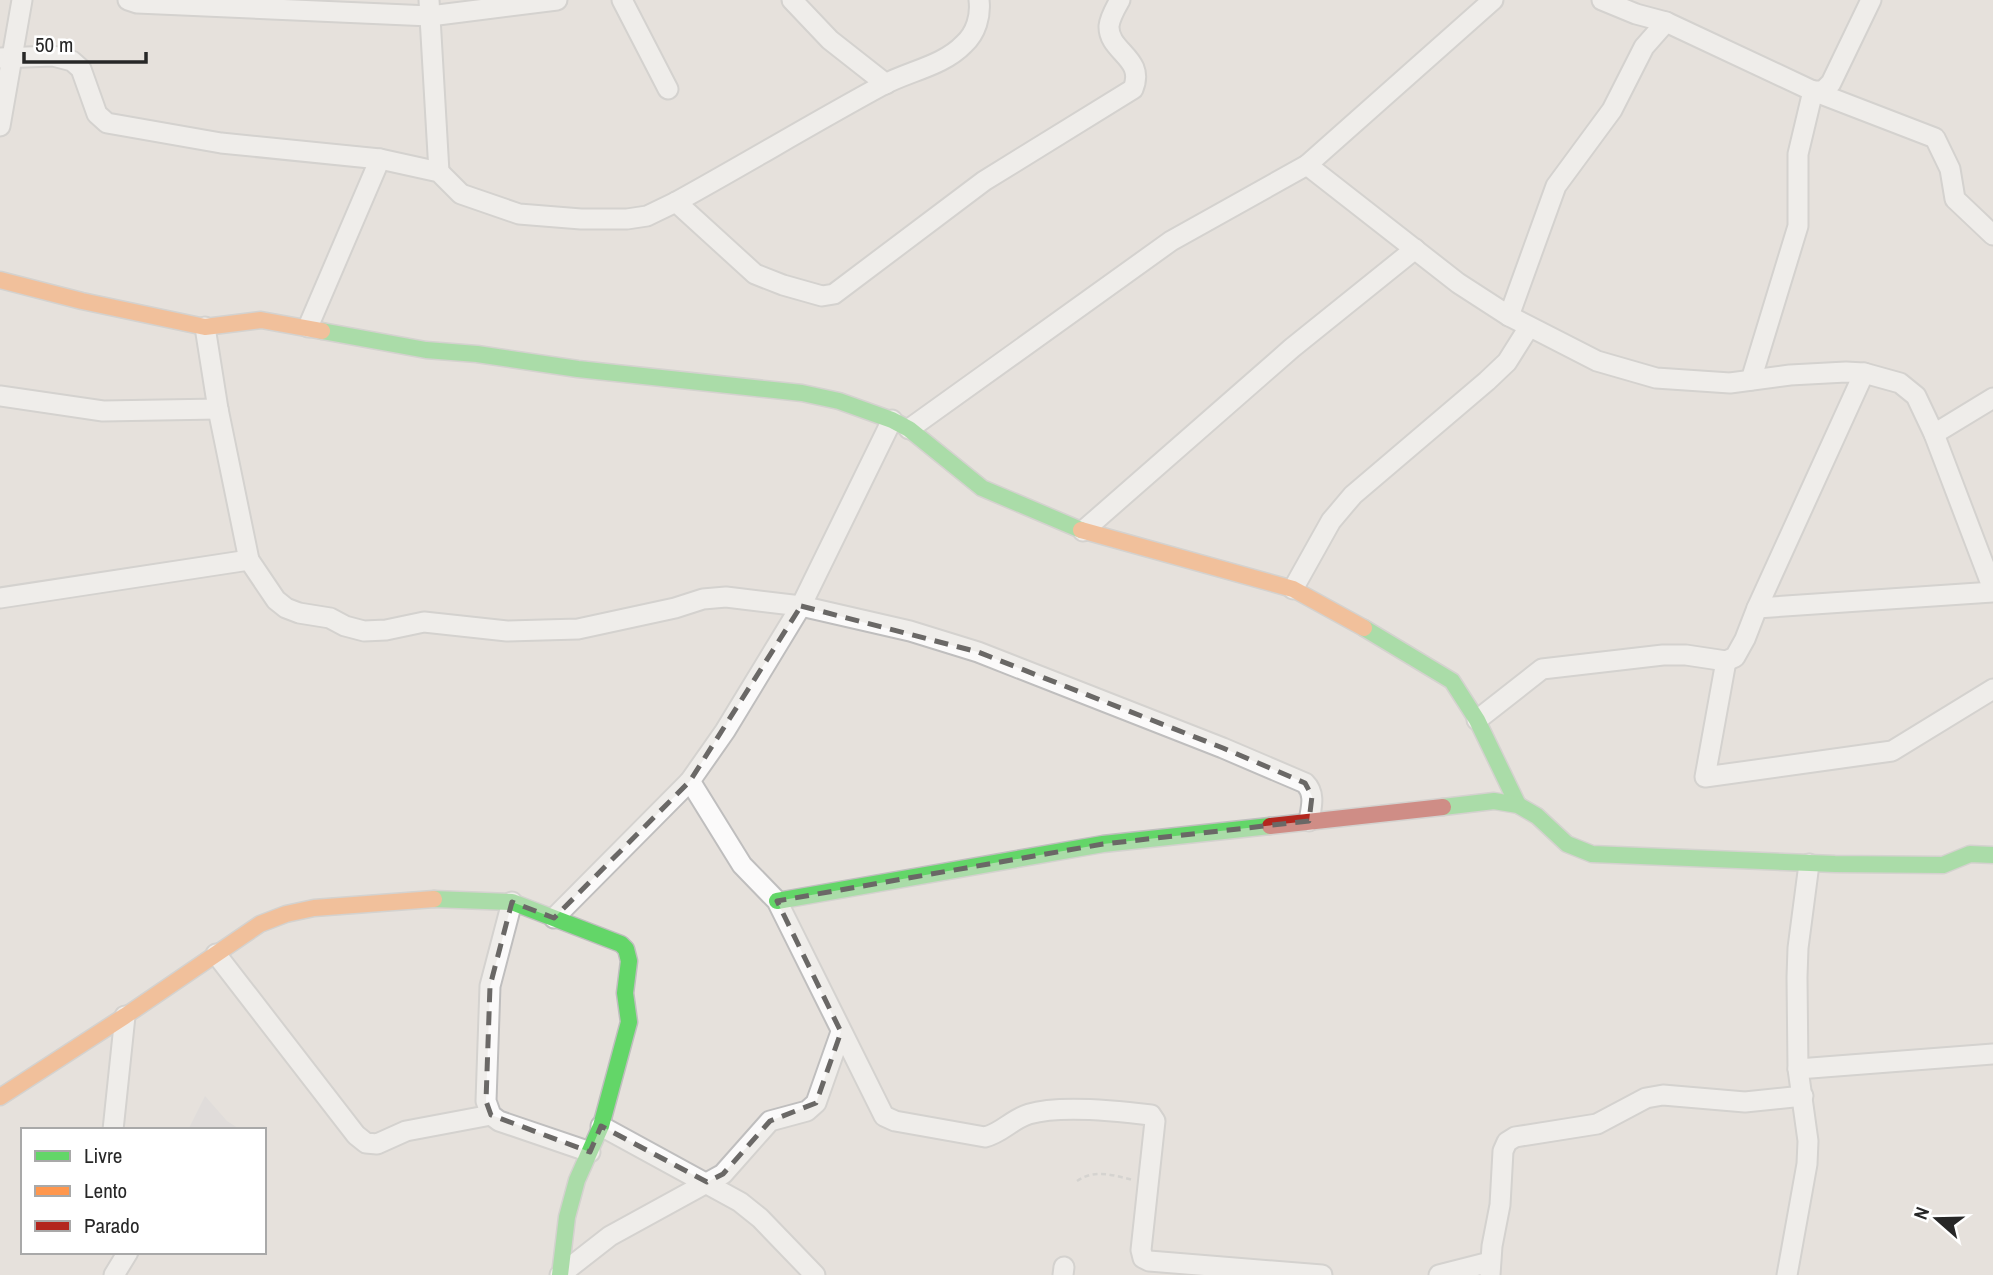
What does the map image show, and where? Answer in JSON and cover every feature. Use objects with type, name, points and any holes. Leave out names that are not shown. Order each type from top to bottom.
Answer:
[{"type":"street","points":[[0,126],[6,58],[22,0]]},
{"type":"street","points":[[128,0],[136,3],[429,8],[557,0]]},
{"type":"street","points":[[622,0],[668,89]]},
{"type":"street","points":[[792,0],[830,40],[886,84]]},
{"type":"street","points":[[6,58],[53,56],[72,61],[80,69],[97,114],[107,123],[220,143],[380,159],[439,172],[461,194],[519,214],[581,219],[627,219],[647,216],[676,202],[886,84],[946,58],[965,44],[981,13],[979,0]]},
{"type":"street","points":[[676,202],[755,274],[822,296],[834,295],[984,181],[1133,89],[1138,78],[1135,69],[1113,39],[1109,26],[1120,0]]},
{"type":"street","points":[[554,918],[690,781],[725,731],[801,606],[900,424],[1171,242],[1307,165],[1493,0]]},
{"type":"street","points":[[1602,0],[1636,14],[1666,22],[1814,91],[1935,138],[1950,169],[1955,199],[1993,235]]},
{"type":"street","points":[[1814,91],[1823,91],[1831,83],[1871,0]]},
{"type":"street","points":[[429,8],[439,172]]},
{"type":"street","points":[[1509,316],[1556,186],[1612,110],[1644,47],[1666,22]]},
{"type":"street","points":[[1751,380],[1798,226],[1798,154],[1814,91]]},
{"type":"street","points":[[309,327],[380,159]]},
{"type":"street","points":[[1307,165],[1458,283],[1509,316],[1597,361],[1656,379],[1730,383],[1790,375],[1864,373],[1900,383],[1916,396],[1934,434],[1993,591],[1757,608]]},
{"type":"street","points":[[1083,531],[1292,348],[1415,249]]},
{"type":"street","points":[[0,280],[82,301],[205,327],[261,320],[426,350],[802,393],[839,401],[900,424],[982,488],[1083,531],[1293,589],[1392,644],[1452,681],[1477,720],[1518,805]]},
{"type":"street","points":[[205,327],[248,560],[276,600],[286,608],[330,618],[363,631],[386,630],[424,622],[507,631],[578,629],[675,608],[703,599],[726,597],[801,606],[910,631],[978,652],[1223,748],[1305,783],[1311,789],[1312,796],[1309,821]]},
{"type":"street","points":[[1293,589],[1331,521],[1353,495],[1488,381],[1507,362],[1529,327]]},
{"type":"street","points":[[1477,720],[1542,669],[1554,666],[1663,655],[1686,655],[1726,661],[1735,657],[1864,373]]},
{"type":"street","points":[[0,396],[103,411],[218,409]]},
{"type":"street","points":[[1934,434],[1993,398]]},
{"type":"street","points":[[0,598],[248,560]]},
{"type":"street","points":[[1726,661],[1706,777],[1892,751],[1993,689]]},
{"type":"street","points":[[690,781],[743,865],[777,901],[884,1116],[895,1121],[985,1137],[995,1135],[1019,1118],[1032,1113],[1070,1110],[1151,1115],[1155,1121],[1141,1250],[1143,1258],[1224,1272],[1322,1275]]},
{"type":"street","points":[[777,901],[1103,844],[1494,801],[1518,805],[1537,816],[1567,844],[1592,854],[1809,864],[1942,865],[1970,854],[1993,855]]},
{"type":"street","points":[[1787,1275],[1807,1164],[1808,1141],[1798,1069],[1798,948],[1809,864]]},
{"type":"street","points":[[0,1097],[260,924],[286,914],[314,908],[422,900],[512,902],[621,944],[628,950],[630,959],[625,994],[629,1022],[601,1126],[578,1180],[567,1217],[560,1275]]},
{"type":"street","points":[[512,902],[490,986],[486,1101],[491,1115],[499,1121],[590,1152]]},
{"type":"street","points":[[216,954],[356,1136],[366,1143],[377,1144],[406,1131],[491,1115]]},
{"type":"street","points":[[113,1128],[125,1016]]},
{"type":"street","points":[[560,1275],[610,1236],[723,1174],[770,1121],[807,1111],[816,1103],[841,1032]]},
{"type":"street","points":[[1798,1069],[1993,1054]]},
{"type":"street","points":[[1439,1275],[1490,1269],[1500,1205],[1503,1151],[1507,1142],[1515,1137],[1597,1124],[1646,1098],[1663,1095],[1745,1102],[1802,1096]]},
{"type":"street","points":[[601,1126],[740,1202],[760,1218],[815,1275]]},
{"type":"street","points":[[114,1275],[127,1254]]},
{"type":"path","points":[[1077,1181],[1095,1172],[1137,1181],[1148,1187]]},
{"type":"highlighted area","points":[[801,606],[978,652],[1305,783],[1312,796],[1309,821],[1103,844],[777,901],[841,1032],[816,1103],[770,1121],[723,1174],[707,1182],[601,1126],[590,1152],[491,1115],[486,1101],[490,986],[512,902],[554,918],[690,781]]},
{"type":"shaded area","points":[[205,1096],[227,1121],[238,1128],[189,1128]]},
{"type":"traffic: fast","points":[[322,331],[426,350],[802,393],[839,401],[909,429],[982,488],[1081,530]]},
{"type":"traffic: fast","points":[[1364,628],[1452,681],[1477,720],[1518,805]]},
{"type":"traffic: fast","points":[[1443,807],[1494,801],[1518,805],[1537,816],[1567,844],[1592,854],[1835,864],[1943,865],[1970,854],[1993,855]]},
{"type":"traffic: fast","points":[[777,901],[1103,844],[1270,826]]},
{"type":"traffic: fast","points":[[434,899],[512,902],[621,944],[626,949],[629,961],[625,993],[629,1022],[601,1126],[577,1180],[567,1217],[560,1275]]},
{"type":"traffic: slow","points":[[0,280],[82,301],[205,327],[261,320],[322,331]]},
{"type":"traffic: slow","points":[[1081,530],[1293,589],[1364,628]]},
{"type":"traffic: slow","points":[[0,1097],[260,924],[286,914],[314,908],[434,899]]},
{"type":"traffic: jam","points":[[1270,826],[1443,807]]}]
